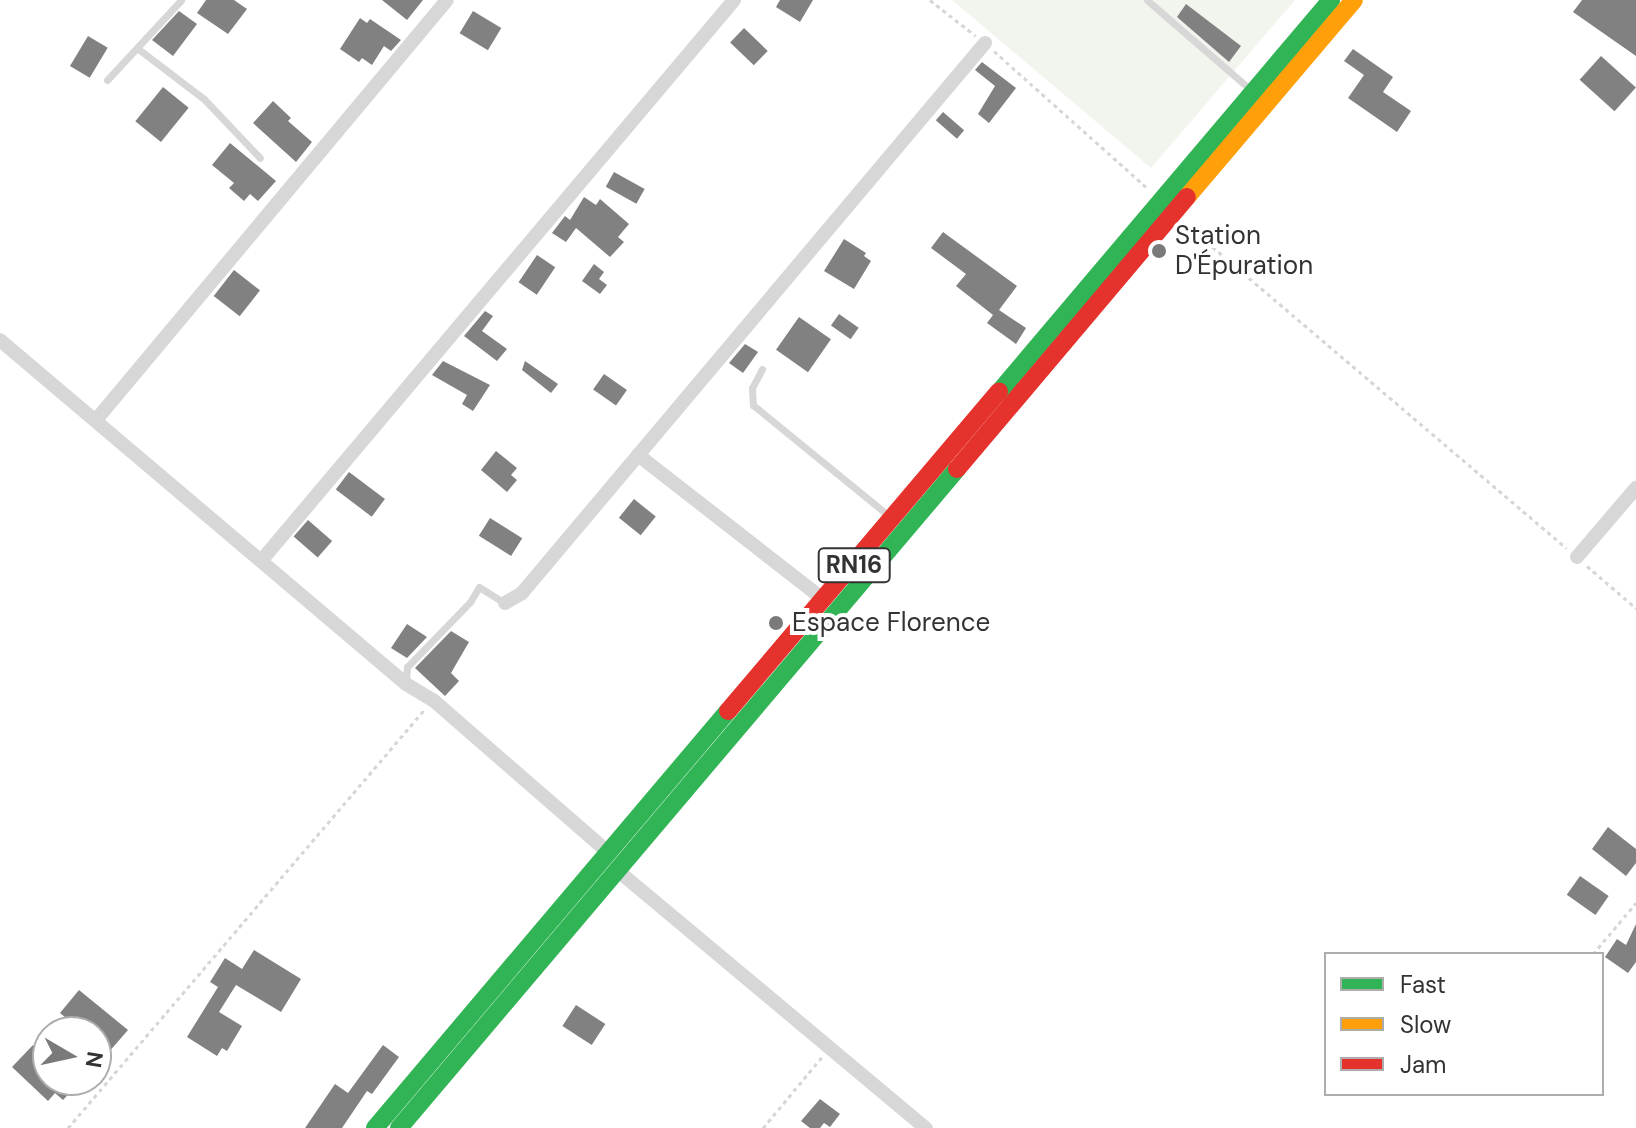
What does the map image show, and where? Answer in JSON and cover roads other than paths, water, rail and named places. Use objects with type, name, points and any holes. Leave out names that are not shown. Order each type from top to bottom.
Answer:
[{"type":"highway","name":"RN16","points":[[375,1128],[613,862],[1168,207],[1253,91],[1331,0]]},
{"type":"highway","name":"RN16","points":[[399,1128],[824,600],[1354,0]]},
{"type":"street","points":[[96,420],[447,0]]},
{"type":"street","points":[[261,561],[734,0]]},
{"type":"street","points":[[505,603],[522,593],[985,43]]},
{"type":"street","points":[[0,340],[406,684],[433,700],[613,862],[926,1128]]},
{"type":"street","points":[[638,455],[824,600]]},
{"type":"street","points":[[1577,557],[1636,488]]},
{"type":"lane","points":[[107,80],[181,0]]},
{"type":"lane","points":[[1147,0],[1253,91]]},
{"type":"lane","points":[[137,48],[204,99],[260,158]]},
{"type":"lane","points":[[762,369],[752,388],[753,405],[893,519]]},
{"type":"lane","points":[[406,684],[407,667],[470,602],[479,587],[505,603]]},
{"type":"place","name":"Station D'Épuration","points":[[1159,251]]},
{"type":"place","name":"Espace Florence","points":[[776,623]]}]
